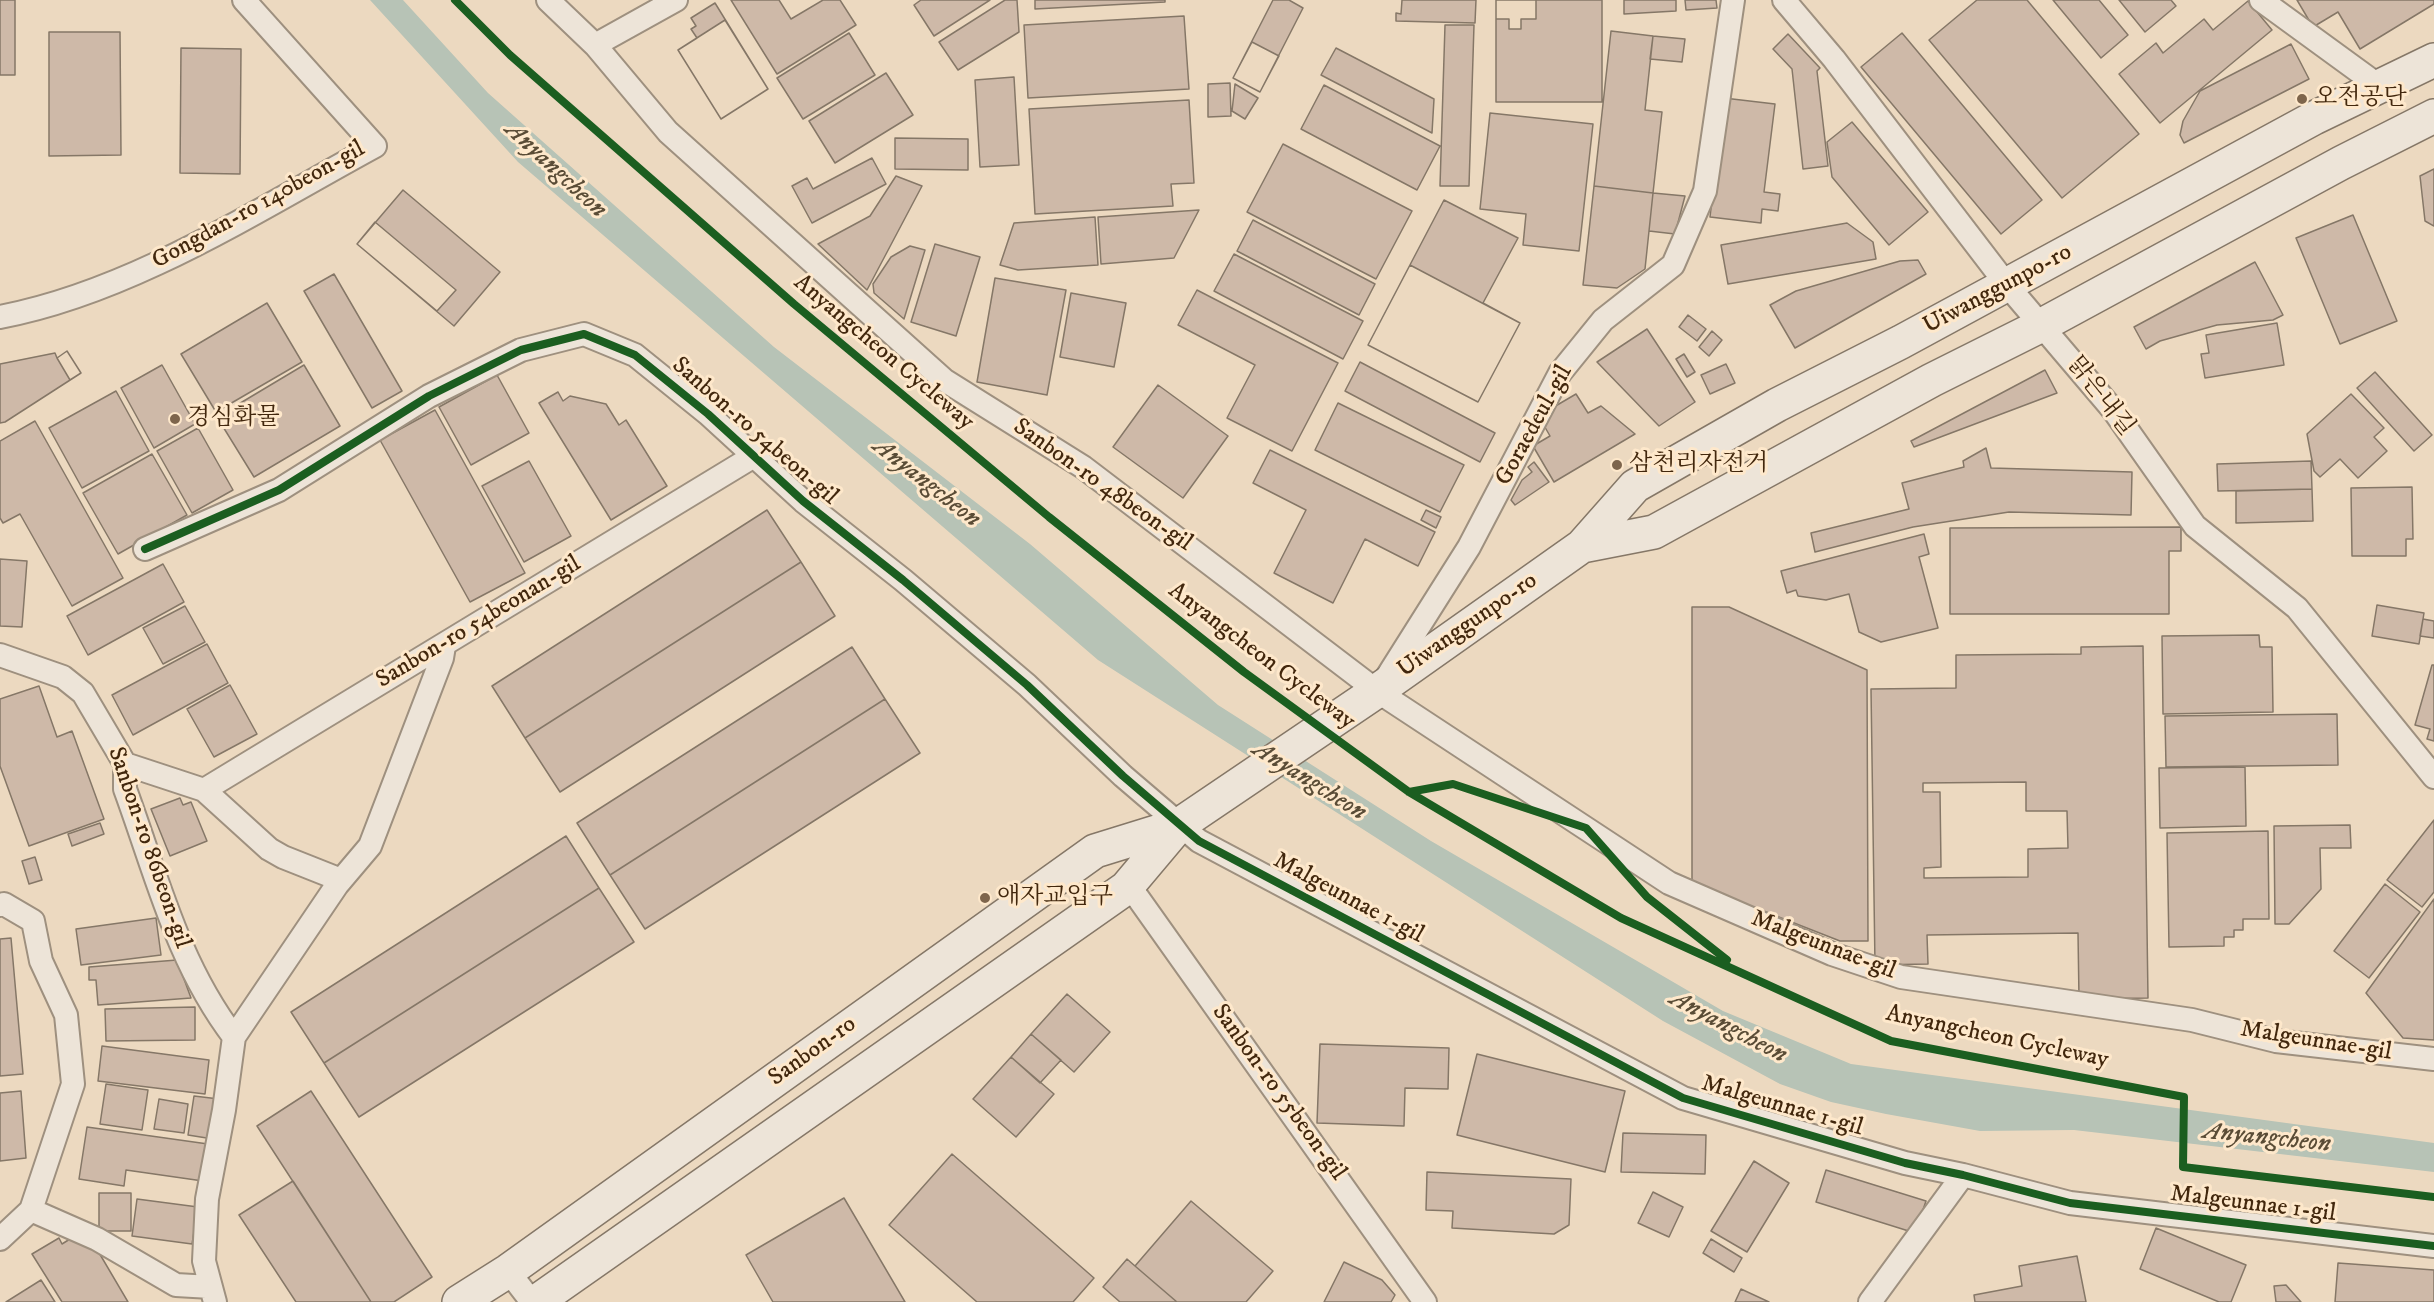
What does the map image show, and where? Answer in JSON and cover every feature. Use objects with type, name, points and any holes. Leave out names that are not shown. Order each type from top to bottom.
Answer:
[{"type":"street","name":"Gongdan-ro 140beon-gil","points":[[0,317],[77,298],[141,272],[375,146],[244,0]]},
{"type":"street","name":"Sanbon-ro 48beon-gil","points":[[548,0],[594,45],[668,132],[944,380],[1083,467],[1366,698]]},
{"type":"street","points":[[594,45],[676,0]]},
{"type":"street","name":"Goraedeul-gil","points":[[1366,698],[1469,547],[1560,374],[1603,320],[1673,265],[1705,191],[1733,0]]},
{"type":"street","name":"맑은내길","points":[[1784,0],[1834,59],[2007,285],[2114,411],[2195,526],[2297,608],[2434,777]]},
{"type":"street","points":[[2260,0],[2379,86]]},
{"type":"street","name":"Uiwanggunpo-ro","points":[[1189,818],[1366,698],[1581,546],[1635,486],[1777,405],[2007,285],[2314,118],[2434,60]]},
{"type":"street","name":"Uiwanggunpo-ro","points":[[1581,546],[1654,532],[1932,380],[2042,325],[2341,163],[2434,116]]},
{"type":"street","name":"Sanbon-ro 54beon-gil","points":[[145,549],[279,490],[429,396],[511,355],[584,334],[635,355],[708,414],[803,501],[903,580],[1189,818]]},
{"type":"street","name":"Sanbon-ro 54beonan-gil","points":[[204,790],[754,456]]},
{"type":"street","points":[[31,1210],[97,1239],[176,1285],[213,1295],[204,1261],[207,1199],[224,1110],[234,1037],[341,880],[370,846],[442,658],[444,646]]},
{"type":"street","name":"Sanbon-ro 86beon-gil","points":[[0,655],[63,676],[83,693],[125,764],[125,789],[185,959],[215,1012],[234,1037]]},
{"type":"street","name":"Malgeunnae-gil","points":[[1366,698],[1669,883],[1832,954],[1901,977],[2192,1020],[2276,1041],[2434,1059]]},
{"type":"street","points":[[125,764],[204,790],[269,849],[341,880]]},
{"type":"street","name":"Sanbon-ro","points":[[534,1302],[1126,888],[1189,818]]},
{"type":"street","name":"Sanbon-ro","points":[[459,1302],[508,1271],[1095,850],[1189,818]]},
{"type":"street","name":"Malgeunnae 1-gil","points":[[1189,818],[1199,841],[1683,1098],[1905,1163],[1963,1174],[2070,1203],[2434,1245]]},
{"type":"street","name":"Sanbon-ro 55beon-gil","points":[[1126,888],[1143,905],[1425,1302]]},
{"type":"street","points":[[0,905],[4,904],[33,921],[41,961],[66,1015],[73,1084],[31,1210],[0,1239]]},
{"type":"street","points":[[1870,1302],[1963,1174]]},
{"type":"street","points":[[508,1271],[534,1302]]},
{"type":"water","name":"Anyangcheon","points":[[370,0],[403,0],[488,93],[774,347],[1030,544],[1218,705],[1431,841],[1723,1011],[1851,1064],[2434,1143],[2434,1172],[2074,1130],[1980,1131],[1886,1114],[1831,1102],[1780,1084],[1663,1021],[1098,660],[518,162]]},
{"type":"building","points":[[0,0],[15,0],[15,75],[0,75]]},
{"type":"building","points":[[731,0],[779,0],[791,19],[823,0],[840,0],[856,25],[777,74]]},
{"type":"building","points":[[921,0],[990,0],[934,36],[914,5]]},
{"type":"building","points":[[1005,0],[1017,0],[1019,32],[958,70],[939,42]]},
{"type":"building","points":[[1035,0],[1165,0],[1165,2],[1035,9]]},
{"type":"building","points":[[1273,0],[1289,0],[1303,8],[1260,92],[1233,78]]},
{"type":"building","points":[[1402,0],[1476,0],[1475,23],[1396,21],[1396,13],[1401,14]]},
{"type":"building","points":[[1496,0],[1602,0],[1602,102],[1496,102]]},
{"type":"building","points":[[1496,0],[1536,0],[1536,19],[1521,19],[1521,29],[1509,29],[1509,19],[1496,19]]},
{"type":"building","points":[[1624,0],[1676,0],[1676,11],[1624,14]]},
{"type":"building","points":[[1685,0],[1716,0],[1717,8],[1686,10]]},
{"type":"building","points":[[1977,0],[2027,0],[2139,134],[2062,198],[1929,40]]},
{"type":"building","points":[[2053,0],[2099,0],[2128,35],[2101,58]]},
{"type":"building","points":[[2119,0],[2171,0],[2176,6],[2145,32]]},
{"type":"building","points":[[2297,0],[2434,0],[2434,4],[2360,49],[2338,12],[2313,27]]},
{"type":"building","points":[[2248,1],[2272,30],[2160,123],[2119,74],[2156,43],[2163,53],[2204,19],[2213,30]]},
{"type":"building","points":[[715,3],[768,89],[721,119],[678,50],[697,38],[691,29],[696,26],[691,18]]},
{"type":"building","points":[[1184,16],[1189,89],[1028,98],[1024,25]]},
{"type":"building","points":[[725,20],[768,89],[721,119],[678,50]]},
{"type":"building","points":[[1445,25],[1474,25],[1469,186],[1440,186]]},
{"type":"building","points":[[1611,31],[1653,36],[1645,110],[1662,112],[1653,193],[1594,186]]},
{"type":"building","points":[[49,32],[120,32],[121,155],[49,156]]},
{"type":"building","points":[[849,33],[875,75],[803,119],[777,78]]},
{"type":"building","points":[[1902,33],[2042,200],[2001,234],[1861,67]]},
{"type":"building","points":[[1788,34],[1820,68],[1817,71],[1828,166],[1803,169],[1792,69],[1773,49]]},
{"type":"building","points":[[1653,36],[1685,39],[1682,62],[1650,59]]},
{"type":"building","points":[[1252,42],[1279,56],[1260,92],[1233,78]]},
{"type":"building","points":[[2291,44],[2309,79],[2184,143],[2180,135],[2183,121],[2200,91]]},
{"type":"building","points":[[181,48],[241,49],[240,174],[180,173]]},
{"type":"building","points":[[1336,48],[1434,99],[1432,133],[1321,75]]},
{"type":"building","points":[[886,73],[913,115],[835,163],[809,121]]},
{"type":"building","points":[[1014,77],[1019,165],[980,167],[975,80]]},
{"type":"building","points":[[1230,83],[1231,116],[1208,117],[1208,84]]},
{"type":"building","points":[[1235,84],[1258,98],[1245,119],[1232,111]]},
{"type":"building","points":[[1324,85],[1440,146],[1417,190],[1301,129]]},
{"type":"building","points":[[1724,98],[1775,104],[1764,192],[1780,194],[1778,211],[1762,209],[1761,223],[1710,217]]},
{"type":"building","points":[[1189,100],[1194,183],[1171,184],[1173,206],[1035,214],[1029,109]]},
{"type":"building","points":[[1490,113],[1593,124],[1579,251],[1523,245],[1526,214],[1480,209]]},
{"type":"building","points":[[1852,122],[1928,212],[1889,245],[1832,177],[1827,142]]},
{"type":"building","points":[[895,138],[968,139],[968,170],[895,169]]},
{"type":"building","points":[[1283,144],[1412,211],[1376,279],[1247,212]]},
{"type":"building","points":[[872,158],[886,184],[812,223],[792,186],[807,178],[813,189]]},
{"type":"building","points":[[2434,169],[2434,226],[2425,221],[2420,176]]},
{"type":"building","points":[[896,176],[922,186],[867,290],[818,244],[870,216]]},
{"type":"building","points":[[1594,186],[1653,193],[1645,269],[1617,288],[1583,285]]},
{"type":"building","points":[[403,190],[500,272],[454,326],[357,244]]},
{"type":"building","points":[[1653,193],[1685,196],[1675,234],[1649,231]]},
{"type":"building","points":[[1444,200],[1518,238],[1483,303],[1520,323],[1478,402],[1368,345]]},
{"type":"building","points":[[1199,210],[1174,258],[1101,264],[1098,217]]},
{"type":"building","points":[[2353,215],[2397,321],[2340,344],[2296,238]]},
{"type":"building","points":[[1095,217],[1098,265],[1018,270],[1000,265],[1014,223]]},
{"type":"building","points":[[1253,220],[1375,284],[1359,315],[1237,251]]},
{"type":"building","points":[[375,222],[456,290],[437,311],[357,244]]},
{"type":"building","points":[[1847,223],[1873,242],[1876,259],[1728,284],[1721,245]]},
{"type":"building","points":[[935,244],[980,257],[956,336],[911,322]]},
{"type":"building","points":[[910,246],[925,250],[904,319],[874,293],[873,284],[891,257]]},
{"type":"building","points":[[1234,254],[1363,321],[1343,359],[1214,291]]},
{"type":"building","points":[[1918,260],[1926,274],[1795,348],[1770,305],[1796,291],[1900,261]]},
{"type":"building","points":[[2255,262],[2283,315],[2273,320],[2217,325],[2160,341],[2146,349],[2134,327]]},
{"type":"building","points":[[1410,265],[1520,323],[1478,402],[1368,345]]},
{"type":"building","points":[[334,274],[402,391],[372,408],[304,291]]},
{"type":"building","points":[[995,278],[1066,290],[1047,395],[977,382]]},
{"type":"building","points":[[1197,290],[1338,363],[1292,451],[1227,418],[1255,365],[1178,325]]},
{"type":"building","points":[[1071,293],[1126,303],[1114,367],[1060,357]]},
{"type":"building","points":[[267,303],[302,362],[216,412],[181,354]]},
{"type":"building","points":[[1688,315],[1706,329],[1697,341],[1679,327]]},
{"type":"building","points":[[2277,323],[2284,365],[2205,378],[2201,354],[2209,353],[2206,335]]},
{"type":"building","points":[[1647,329],[1695,402],[1659,426],[1597,362]]},
{"type":"building","points":[[1712,331],[1722,340],[1709,356],[1699,347]]},
{"type":"building","points":[[67,351],[81,373],[70,380],[57,358]]},
{"type":"building","points":[[67,351],[81,373],[0,423],[0,364],[55,353],[57,358]]},
{"type":"building","points":[[1684,354],[1695,372],[1687,377],[1676,359]]},
{"type":"building","points":[[1360,362],[1495,433],[1480,462],[1345,391]]},
{"type":"building","points":[[1726,364],[1735,383],[1710,394],[1701,375]]},
{"type":"building","points":[[162,365],[195,424],[154,448],[121,388]]},
{"type":"building","points":[[304,365],[340,426],[254,477],[217,417]]},
{"type":"building","points":[[2045,370],[2057,393],[1914,447],[1911,441]]},
{"type":"building","points":[[2375,372],[2432,435],[2414,451],[2357,388]]},
{"type":"building","points":[[497,375],[529,433],[471,465],[439,407]]},
{"type":"building","points":[[1158,385],[1228,436],[1183,498],[1113,447]]},
{"type":"building","points":[[116,391],[149,451],[82,488],[49,428]]},
{"type":"building","points":[[558,392],[563,401],[570,396],[606,404],[619,425],[626,420],[667,486],[611,520],[539,403]]},
{"type":"building","points":[[1576,394],[1588,413],[1601,406],[1635,434],[1554,482],[1533,446],[1550,436],[1542,422],[1547,411]]},
{"type":"building","points":[[2351,394],[2384,428],[2374,437],[2387,451],[2358,478],[2340,459],[2320,477],[2314,471],[2307,434]]},
{"type":"building","points":[[1338,403],[1464,465],[1440,512],[1315,450]]},
{"type":"building","points":[[435,410],[525,573],[470,602],[380,440]]},
{"type":"building","points":[[35,421],[123,578],[72,606],[20,514],[3,523],[0,518],[0,441]]},
{"type":"building","points":[[198,428],[233,490],[192,513],[157,451]]},
{"type":"building","points":[[1986,448],[1991,468],[2132,472],[2131,515],[2009,512],[1913,527],[1815,552],[1811,533],[1909,509],[1902,483],[1964,467],[1963,461]]},
{"type":"building","points":[[1270,450],[1435,532],[1418,566],[1365,539],[1333,603],[1274,573],[1306,510],[1253,483]]},
{"type":"building","points":[[152,454],[187,515],[118,554],[83,493]]},
{"type":"building","points":[[529,461],[571,536],[524,562],[482,486]]},
{"type":"building","points":[[2311,461],[2312,489],[2218,491],[2217,464]]},
{"type":"building","points":[[1534,462],[1549,482],[1515,505],[1511,500],[1522,480],[1532,472],[1528,467]]},
{"type":"building","points":[[2412,487],[2413,539],[2406,539],[2406,556],[2352,556],[2351,488]]},
{"type":"building","points":[[2312,489],[2313,521],[2236,523],[2236,491]]},
{"type":"building","points":[[767,510],[801,562],[525,738],[492,686]]},
{"type":"building","points":[[1426,510],[1441,517],[1436,528],[1421,520]]},
{"type":"building","points":[[2181,527],[2181,551],[2169,551],[2169,614],[1950,614],[1950,528]]},
{"type":"building","points":[[1924,534],[1929,554],[1919,557],[1938,628],[1881,642],[1859,632],[1849,594],[1826,600],[1798,596],[1796,590],[1787,593],[1781,571]]},
{"type":"building","points":[[0,559],[27,561],[22,627],[0,626]]},
{"type":"building","points":[[801,562],[835,616],[560,792],[525,738]]},
{"type":"building","points":[[163,564],[184,602],[88,655],[67,616]]},
{"type":"building","points":[[2377,605],[2424,613],[2419,644],[2372,636]]},
{"type":"building","points":[[185,606],[205,642],[163,664],[143,628]]},
{"type":"building","points":[[1692,607],[1729,607],[1867,670],[1868,941],[1840,941],[1692,883]]},
{"type":"building","points":[[2423,619],[2434,621],[2434,638],[2420,636]]},
{"type":"building","points":[[2259,635],[2260,647],[2272,647],[2273,712],[2163,714],[2162,636]]},
{"type":"building","points":[[207,644],[228,683],[133,735],[112,695]]},
{"type":"building","points":[[2143,646],[2148,998],[2079,999],[2078,933],[1927,935],[1928,964],[1875,965],[1871,689],[1956,688],[1956,655],[2081,654],[2081,647]],"holes":[[[2026,782],[2026,811],[2067,811],[2068,848],[2028,849],[2028,877],[1924,878],[1924,868],[1941,867],[1940,792],[1923,792],[1923,783]]]},
{"type":"building","points":[[852,647],[885,699],[610,875],[577,823]]},
{"type":"building","points":[[2432,665],[2434,665],[2434,741],[2427,739],[2430,729],[2415,725]]},
{"type":"building","points":[[230,685],[257,734],[214,757],[187,709]]},
{"type":"building","points":[[39,686],[57,737],[72,731],[104,819],[29,846],[0,766],[0,699]]},
{"type":"building","points":[[885,699],[920,753],[645,929],[610,875]]},
{"type":"building","points":[[2337,714],[2338,765],[2166,767],[2165,716]]},
{"type":"building","points":[[2245,767],[2246,826],[2160,828],[2159,768]]},
{"type":"building","points":[[180,798],[183,805],[191,802],[207,841],[170,856],[151,809]]},
{"type":"building","points":[[2434,820],[2434,892],[2422,907],[2387,880]]},
{"type":"building","points":[[100,823],[104,834],[72,846],[68,834]]},
{"type":"building","points":[[2350,825],[2351,848],[2320,848],[2321,889],[2289,924],[2275,924],[2274,826]]},
{"type":"building","points":[[2268,831],[2269,919],[2243,919],[2243,930],[2234,930],[2234,937],[2224,937],[2224,946],[2169,947],[2167,833]]},
{"type":"building","points":[[566,836],[599,888],[324,1063],[291,1012]]},
{"type":"building","points":[[35,857],[42,880],[29,884],[22,861]]},
{"type":"building","points":[[2385,884],[2420,912],[2369,978],[2334,951]]},
{"type":"building","points":[[599,888],[634,942],[359,1117],[324,1063]]},
{"type":"building","points":[[2434,899],[2434,1040],[2403,1038],[2366,993]]},
{"type":"building","points":[[156,918],[161,955],[81,965],[76,929]]},
{"type":"building","points":[[11,938],[23,1074],[0,1076],[0,939]]},
{"type":"building","points":[[177,960],[191,998],[98,1005],[96,980],[89,980],[89,967]]},
{"type":"building","points":[[1067,994],[1110,1032],[1074,1072],[1031,1034]]},
{"type":"building","points":[[195,1007],[195,1040],[106,1041],[105,1009]]},
{"type":"building","points":[[1031,1034],[1061,1060],[1040,1083],[1011,1057]]},
{"type":"building","points":[[1320,1044],[1449,1048],[1448,1089],[1405,1088],[1404,1126],[1317,1123]]},
{"type":"building","points":[[102,1046],[209,1060],[205,1094],[98,1081]]},
{"type":"building","points":[[1477,1054],[1625,1091],[1605,1172],[1457,1135]]},
{"type":"building","points":[[1011,1057],[1054,1094],[1016,1137],[973,1099]]},
{"type":"building","points":[[106,1084],[148,1090],[142,1130],[100,1124]]},
{"type":"building","points":[[21,1091],[26,1158],[0,1161],[0,1093]]},
{"type":"building","points":[[311,1091],[432,1277],[394,1302],[371,1302],[257,1126]]},
{"type":"building","points":[[194,1096],[219,1099],[213,1139],[188,1135]]},
{"type":"building","points":[[159,1099],[188,1104],[184,1133],[154,1129]]},
{"type":"building","points":[[87,1127],[208,1144],[203,1181],[126,1170],[124,1186],[79,1179]]},
{"type":"building","points":[[1623,1133],[1706,1135],[1705,1174],[1621,1172]]},
{"type":"building","points":[[952,1154],[1094,1278],[1073,1302],[977,1302],[889,1225]]},
{"type":"building","points":[[1754,1161],[1789,1183],[1747,1252],[1711,1231]]},
{"type":"building","points":[[1826,1170],[1926,1201],[1915,1233],[1816,1202]]},
{"type":"building","points":[[1427,1172],[1571,1179],[1569,1225],[1554,1234],[1452,1228],[1453,1211],[1426,1210]]},
{"type":"building","points":[[293,1181],[371,1302],[296,1302],[239,1215]]},
{"type":"building","points":[[1653,1192],[1683,1207],[1669,1237],[1638,1223]]},
{"type":"building","points":[[99,1193],[131,1193],[131,1231],[99,1231]]},
{"type":"building","points":[[844,1198],[905,1302],[773,1302],[746,1255]]},
{"type":"building","points":[[137,1199],[198,1207],[192,1244],[132,1236]]},
{"type":"building","points":[[1191,1201],[1273,1271],[1246,1302],[1177,1302],[1135,1266]]},
{"type":"building","points":[[2156,1228],[2246,1265],[2231,1302],[2219,1302],[2140,1269]]},
{"type":"building","points":[[59,1238],[62,1244],[70,1239],[98,1251],[128,1302],[62,1302],[32,1254]]},
{"type":"building","points":[[1711,1239],[1742,1258],[1734,1272],[1703,1253]]},
{"type":"building","points":[[2077,1256],[2086,1302],[1975,1302],[1974,1295],[2022,1286],[2019,1266]]},
{"type":"building","points":[[1127,1259],[1177,1302],[1120,1302],[1103,1287]]},
{"type":"building","points":[[1344,1262],[1382,1280],[1395,1295],[1391,1302],[1324,1302]]},
{"type":"building","points":[[2338,1263],[2434,1270],[2434,1302],[2335,1302]]},
{"type":"building","points":[[41,1280],[55,1302],[6,1302]]},
{"type":"building","points":[[2286,1285],[2301,1302],[2276,1302],[2274,1286]]},
{"type":"building","points":[[1741,1289],[1769,1302],[1735,1302]]},
{"type":"cycle path","name":"Anyangcheon Cycleway","points":[[455,0],[510,55],[794,304],[1049,517],[1244,672],[1409,792],[1621,918],[1891,1041],[2184,1097],[2183,1167],[2434,1197]]},
{"type":"cycle path","points":[[145,549],[279,490],[429,396],[521,350],[584,334],[635,355],[708,414],[803,501],[903,580],[1027,685],[1123,776],[1199,841],[1683,1098],[1905,1163],[1963,1175],[2070,1203],[2434,1246]]},
{"type":"cycle path","points":[[1409,792],[1453,784],[1586,828],[1647,897],[1727,960]]},
{"type":"place","name":"오전공단","points":[[2302,99]]},
{"type":"place","name":"경심화물","points":[[175,419]]},
{"type":"place","name":"삼천리자전거","points":[[1617,465]]},
{"type":"place","name":"애자교입구","points":[[985,898]]}]
